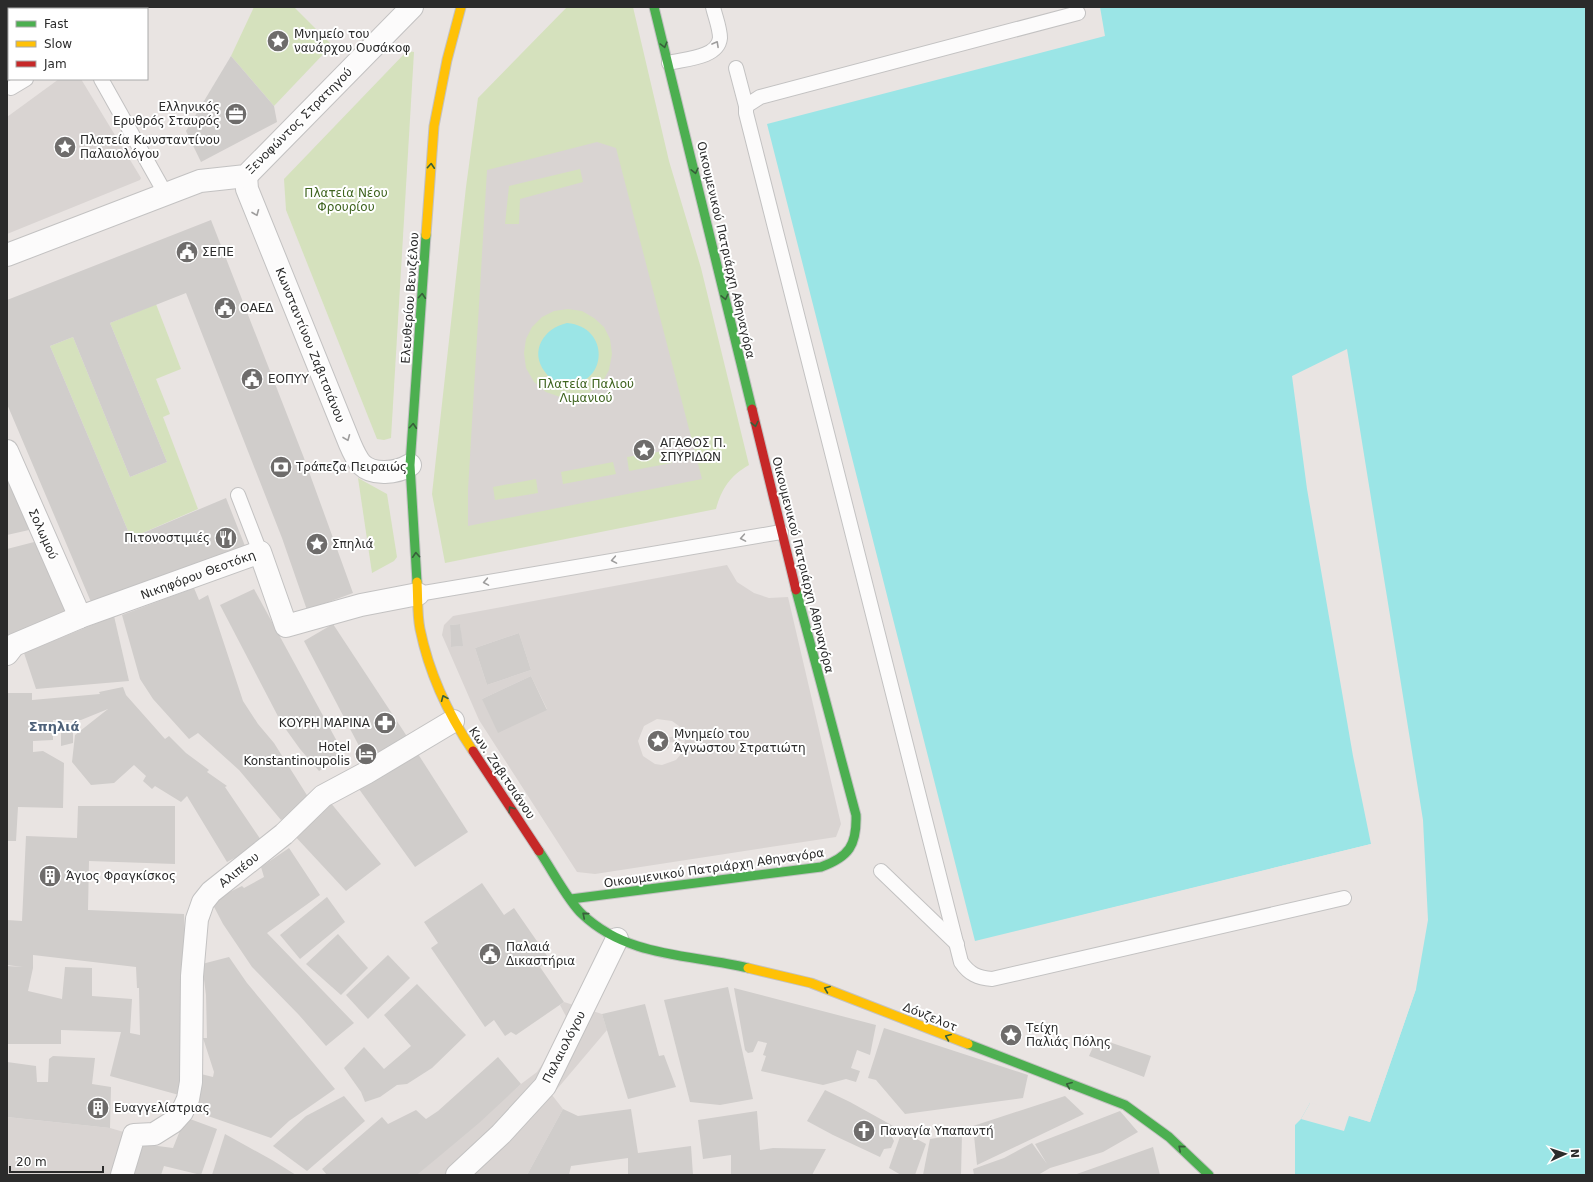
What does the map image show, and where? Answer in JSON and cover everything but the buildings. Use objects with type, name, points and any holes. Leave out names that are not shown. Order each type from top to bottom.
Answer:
[{"type":"main road","name":"Ελευθερίου Βενιζέλου","points":[[418,594],[410,465],[434,126],[447,60],[461,7]]},
{"type":"main road","name":"Οικουμενικού Πατριάρχη Αθηναγόρα","points":[[571,899],[821,867],[834,863],[845,855],[854,843],[857,830],[856,815],[781,532],[669,63],[654,7]]},
{"type":"main road","name":"Κων. Ζαβιτσιάνου","points":[[418,594],[420,628],[432,671],[453,721],[582,914],[617,939]]},
{"type":"main road","name":"Δόνζελοτ","points":[[617,939],[665,954],[732,964],[811,983],[1125,1105],[1143,1116],[1162,1131],[1209,1175]]},
{"type":"street","name":"Ξενοφώντος Στρατηγού","points":[[7,255],[165,193],[200,181],[246,176],[412,7]]},
{"type":"street","name":"Κωνσταντίνου Ζαβιτσιάνου","points":[[246,176],[247,189],[357,458],[366,467],[380,471],[398,470],[410,465]]},
{"type":"street","name":"Σολωμού","points":[[7,451],[80,617]]},
{"type":"street","name":"Νικηφόρου Θεοτόκη","points":[[7,654],[14,646],[80,617],[260,552],[286,626],[361,605],[418,594]]},
{"type":"street","name":"Αλιπέου","points":[[122,1175],[134,1135],[154,1134],[173,1122],[182,1112],[188,1100],[191,1082],[192,976],[197,919],[203,902],[211,892],[284,834],[323,796],[366,773],[453,721]]},
{"type":"street","name":"Παλαιολόγου","points":[[457,1175],[501,1134],[545,1086],[617,939]]},
{"type":"lane","points":[[669,63],[705,54],[712,51],[717,46],[720,39],[713,7]]},
{"type":"lane","points":[[746,106],[760,97],[1078,12]]},
{"type":"lane","points":[[736,68],[746,106],[746,113],[961,962],[966,969],[980,978],[992,979],[1344,898]]},
{"type":"lane","points":[[11,88],[24,80]]},
{"type":"lane","points":[[102,80],[165,193]]},
{"type":"lane","points":[[238,494],[260,552]]},
{"type":"lane","points":[[418,594],[781,532]]},
{"type":"lane","points":[[881,871],[957,944]]},
{"type":"green space","points":[[254,7],[294,7],[332,45],[274,106],[231,56]]},
{"type":"green space","name":"Πλατεία Παλιού Λιμανιού","points":[[567,7],[633,7],[669,161],[701,268],[749,465],[742,469],[728,483],[721,495],[716,509],[445,563],[432,494],[466,187],[478,98]]},
{"type":"green space","name":"Πλατεία Νέου Φρουρίου","points":[[407,51],[414,52],[391,438],[384,440],[377,439],[286,210],[284,179]]},
{"type":"green space","points":[[156,304],[181,369],[156,379],[170,414],[163,417],[198,509],[131,538],[50,346],[73,337],[130,477],[167,462],[110,323]]},
{"type":"green space","points":[[358,478],[387,494],[397,557],[394,561],[372,573]]},
{"type":"shaded area","name":"Πλατεία Κωνσταντίνου Παλαιολόγου","points":[[58,80],[82,80],[141,178],[140,180],[7,234],[7,117]]},
{"type":"shaded area","points":[[597,142],[616,148],[702,479],[468,526],[468,490],[487,170]],"holes":[[[580,169],[583,182],[520,199],[519,224],[505,224],[509,186]],[[568,309],[582,311],[594,318],[604,327],[610,339],[612,354],[609,370],[602,383],[589,393],[575,397],[560,397],[546,392],[534,382],[526,368],[524,353],[526,339],[532,327],[542,317],[554,311]],[[670,450],[672,463],[629,471],[627,457]],[[613,462],[616,474],[563,484],[561,472]],[[536,479],[538,493],[495,500],[493,487]]]},
{"type":"shaded area","points":[[727,565],[737,582],[754,593],[769,598],[788,597],[841,824],[836,837],[595,874],[577,872],[479,720],[442,635],[444,625],[453,616]],"holes":[[[460,624],[462,646],[451,647],[450,625]],[[519,633],[531,670],[487,685],[475,648]],[[531,676],[547,709],[482,699]],[[657,719],[672,721],[679,726],[684,734],[667,738],[665,732],[652,735],[655,751],[669,748],[667,743],[685,740],[681,754],[676,760],[662,765],[655,764],[643,756],[638,741],[644,726]]]},
{"type":"shaded area","points":[[564,1002],[602,1014],[607,1030],[552,1095],[563,1109],[527,1175],[417,1175],[521,1084],[537,1072],[570,1024],[560,1005]]},
{"type":"shaded area","points":[[7,1117],[110,1128],[134,1135],[124,1175],[7,1175]]},
{"type":"water","points":[[1100,7],[1586,7],[1586,1175],[1295,1175],[1295,1125],[1301,1119],[1310,1103],[1370,1122],[1416,989],[1371,844],[975,941],[767,124],[1105,36]]},
{"type":"water","points":[[567,323],[582,327],[592,335],[597,345],[599,356],[596,367],[590,376],[580,382],[566,384],[557,382],[549,377],[540,364],[538,356],[541,342],[546,335],[559,326]]},
{"type":"pier","points":[[1347,349],[1423,820],[1428,920],[1416,989],[1370,1122],[1349,1116],[1344,1131],[1301,1119],[1310,1103],[1309,1102],[1368,1120],[1414,990],[1389,973],[1348,955],[1373,855],[1370,846],[973,942],[1371,844],[1353,756],[1307,489],[1292,376]]},
{"type":"traffic: fast","points":[[654,7],[752,409]]},
{"type":"traffic: fast","points":[[417,582],[410,465],[426,235]]},
{"type":"traffic: fast","points":[[571,899],[821,867],[831,863],[845,854],[853,842],[856,815],[796,590]]},
{"type":"traffic: fast","points":[[539,851],[565,893],[582,914],[600,928],[619,939],[640,947],[661,952],[748,968]]},
{"type":"traffic: fast","points":[[968,1044],[1125,1105],[1169,1137],[1209,1175]]},
{"type":"traffic: slow","points":[[426,235],[434,126],[447,60],[461,7]]},
{"type":"traffic: slow","points":[[417,582],[419,623],[434,677],[455,723],[473,751]]},
{"type":"traffic: slow","points":[[748,968],[811,983],[968,1044]]},
{"type":"traffic: jam","points":[[752,409],[796,590]]},
{"type":"traffic: jam","points":[[473,751],[539,851]]},
{"type":"place","name":"Μνημείο του ναυάρχου Ουσάκοφ","points":[[278,41]]},
{"type":"place","name":"Ελληνικός Ερυθρός Σταυρός","points":[[236,114]]},
{"type":"place","name":"Πλατεία Κωνσταντίνου Παλαιολόγου","points":[[65,147]]},
{"type":"place","name":"ΣΕΠΕ","points":[[187,252]]},
{"type":"place","name":"ΟΑΕΔ","points":[[225,308]]},
{"type":"place","name":"ΕΟΠΥΥ","points":[[252,379]]},
{"type":"place","name":"ΑΓΑΘΟΣ Π. ΣΠΥΡΙΔΩΝ","points":[[644,450]]},
{"type":"place","name":"Τράπεζα Πειραιώς","points":[[281,467]]},
{"type":"place","name":"Πιτονοστιμιές","points":[[226,538]]},
{"type":"place","name":"Σπηλιά","points":[[317,544]]},
{"type":"place","name":"ΚΟΥΡΗ ΜΑΡΙΝΑ","points":[[385,723]]},
{"type":"place","name":"Μνημείο του Άγνωστου Στρατιώτη","points":[[658,741]]},
{"type":"place","name":"Hotel Konstantinoupolis","points":[[366,754]]},
{"type":"place","name":"Άγιος Φραγκίσκος","points":[[50,876]]},
{"type":"place","name":"Παλαιά Δικαστήρια","points":[[490,954]]},
{"type":"place","name":"Τείχη Παλιάς Πόλης","points":[[1011,1035]]},
{"type":"place","name":"Ευαγγελίστριας","points":[[98,1108]]},
{"type":"place","name":"Παναγία Υπαπαντή","points":[[864,1131]]},
{"type":"district","name":"Σπηλιά","points":[[54,726]]}]
